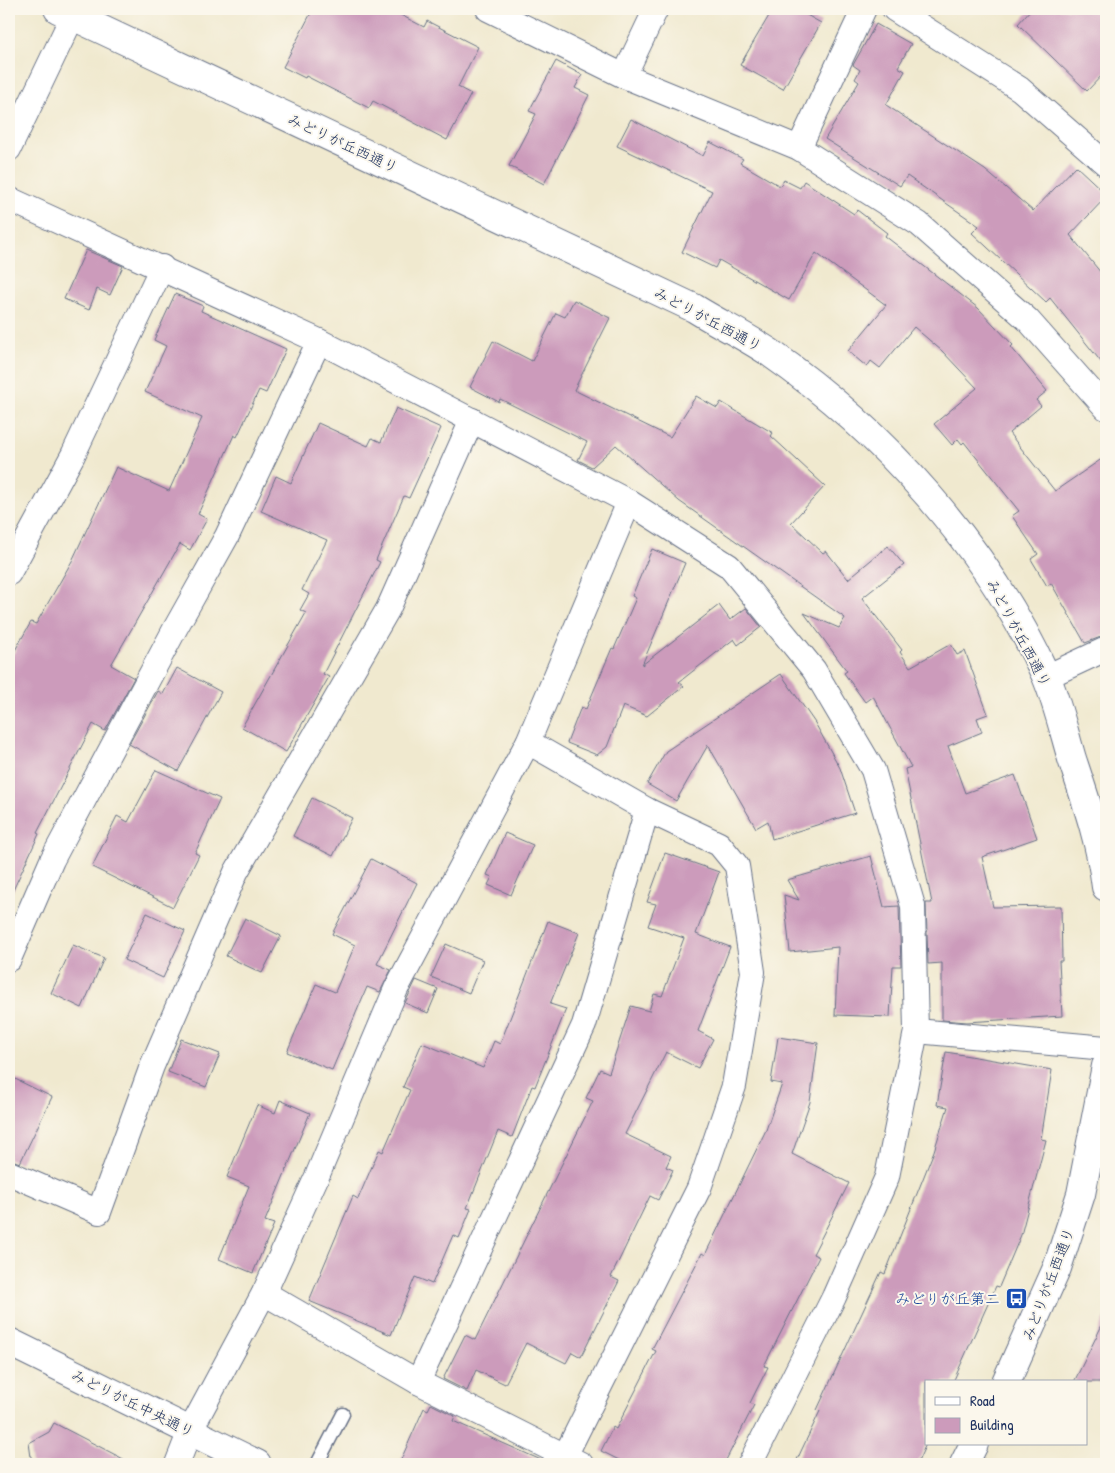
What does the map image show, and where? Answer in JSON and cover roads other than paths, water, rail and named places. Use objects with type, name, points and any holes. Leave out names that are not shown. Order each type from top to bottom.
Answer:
[{"type":"street","points":[[488,9],[624,76],[799,148],[920,224],[1028,320],[1106,408]]},
{"type":"street","points":[[624,76],[656,9]]},
{"type":"street","points":[[799,148],[864,9]]},
{"type":"street","points":[[894,9],[1020,89],[1106,164]]},
{"type":"street","points":[[9,149],[69,11]]},
{"type":"street","name":"みどりが丘西通り","points":[[69,11],[694,308],[767,351],[826,394],[878,443],[936,503],[1000,591],[1046,677],[1088,809],[1106,887]]},
{"type":"street","points":[[9,199],[319,341],[630,502],[729,566],[814,670],[873,770],[913,906],[916,1031],[887,1177],[834,1297],[750,1464]]},
{"type":"street","points":[[9,573],[73,455],[162,268]]},
{"type":"street","points":[[9,959],[52,860],[227,536],[319,341]]},
{"type":"street","points":[[9,1173],[99,1212],[152,1066],[236,872],[388,609],[472,420]]},
{"type":"street","points":[[177,1464],[190,1431],[264,1293],[318,1174],[396,989],[528,742],[630,502]]},
{"type":"street","points":[[1046,677],[1106,650]]},
{"type":"street","points":[[264,1293],[418,1382],[573,1460],[699,1188],[734,1086],[753,972],[737,866],[720,844],[647,810],[528,742]]},
{"type":"street","points":[[418,1382],[584,1025],[647,810]]},
{"type":"street","points":[[916,1031],[1106,1048]]},
{"type":"street","name":"みどりが丘西通り","points":[[1007,1380],[1057,1268],[1078,1204],[1106,1066]]},
{"type":"street","name":"みどりが丘中央通り","points":[[9,1342],[256,1464]]},
{"type":"street","points":[[964,1464],[973,1446]]},
{"type":"lane","points":[[317,1464],[343,1414]]},
{"type":"place","name":"みどりが丘第二","points":[[1016,1298]]}]
